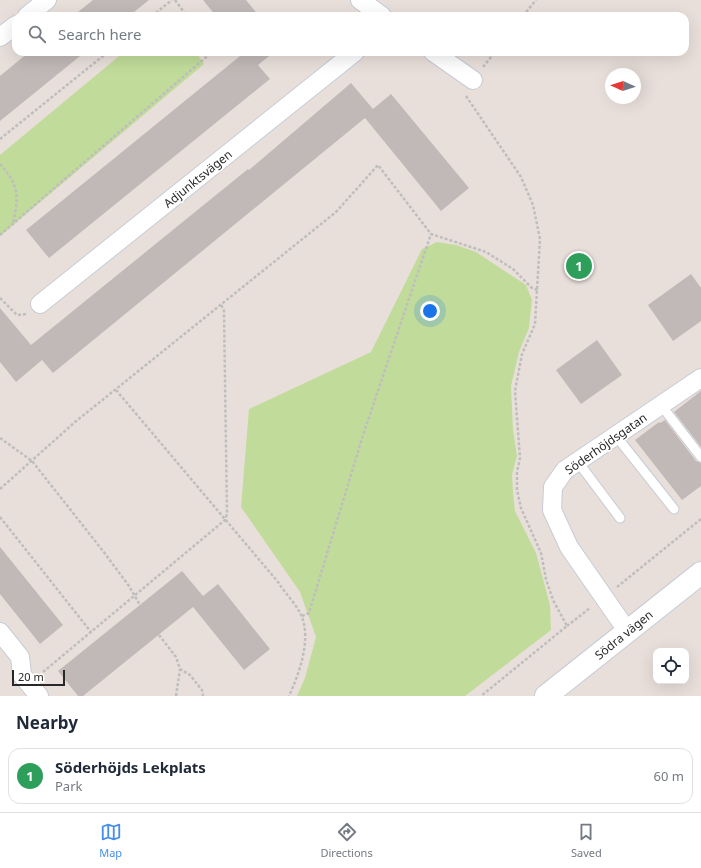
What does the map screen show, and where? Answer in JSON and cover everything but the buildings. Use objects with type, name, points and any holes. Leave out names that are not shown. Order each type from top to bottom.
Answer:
[{"type":"street","points":[[32,12],[47,0]]},
{"type":"street","points":[[360,0],[376,12]]},
{"type":"street","points":[[0,37],[12,28]]},
{"type":"street","name":"Adjunktsvägen","points":[[40,304],[350,56]]},
{"type":"street","points":[[439,56],[473,80]]},
{"type":"street","name":"Söderhöjdsgatan","points":[[628,632],[569,546],[552,510],[553,487],[565,470],[701,378]]},
{"type":"street","name":"Södra vägen","points":[[546,696],[701,573]]},
{"type":"street","points":[[0,632],[20,657],[22,675],[34,690]]},
{"type":"lane","points":[[661,405],[701,457]]},
{"type":"lane","points":[[616,436],[674,509]]},
{"type":"lane","points":[[578,462],[620,518]]},
{"type":"path","points":[[157,12],[172,0]]},
{"type":"path","points":[[175,0],[184,12]]},
{"type":"path","points":[[526,12],[536,0]]},
{"type":"path","points":[[0,139],[103,56]]},
{"type":"path","points":[[0,235],[207,56]]},
{"type":"path","points":[[492,56],[463,92],[521,177],[533,205],[540,239],[535,324],[522,354],[515,391],[520,458],[517,490],[521,508],[541,553],[546,580],[553,600],[561,618],[568,626]]},
{"type":"path","points":[[0,164],[11,176],[15,185],[16,209],[13,224]]},
{"type":"path","points":[[0,489],[75,422],[336,212],[378,165],[431,234],[486,252],[513,269],[532,288],[538,290]]},
{"type":"path","points":[[302,616],[309,613],[364,432],[431,234]]},
{"type":"path","points":[[0,298],[17,315],[25,316],[40,304]]},
{"type":"path","points":[[34,690],[91,632],[135,597],[225,520],[227,514],[224,311],[221,304]]},
{"type":"path","points":[[116,390],[278,582],[302,616],[305,637],[303,658],[289,696]]},
{"type":"path","points":[[0,438],[32,461],[103,551],[140,605]]},
{"type":"path","points":[[0,517],[91,632]]},
{"type":"path","points":[[482,696],[701,519]]},
{"type":"path","points":[[159,634],[176,657],[180,669],[176,696]]},
{"type":"path","points":[[180,669],[190,675],[202,690],[203,696]]},
{"type":"green space","points":[[119,56],[199,56],[204,64],[0,236],[0,155]]},
{"type":"green space","points":[[437,242],[456,245],[476,252],[526,285],[532,300],[529,328],[519,352],[511,386],[513,430],[517,456],[512,475],[515,511],[536,553],[550,605],[551,630],[465,696],[297,696],[305,678],[316,637],[300,592],[241,507],[249,409],[371,352],[422,249]]},
{"type":"place","name":"Söderhöjds Lekplats","points":[[579,266]]}]
